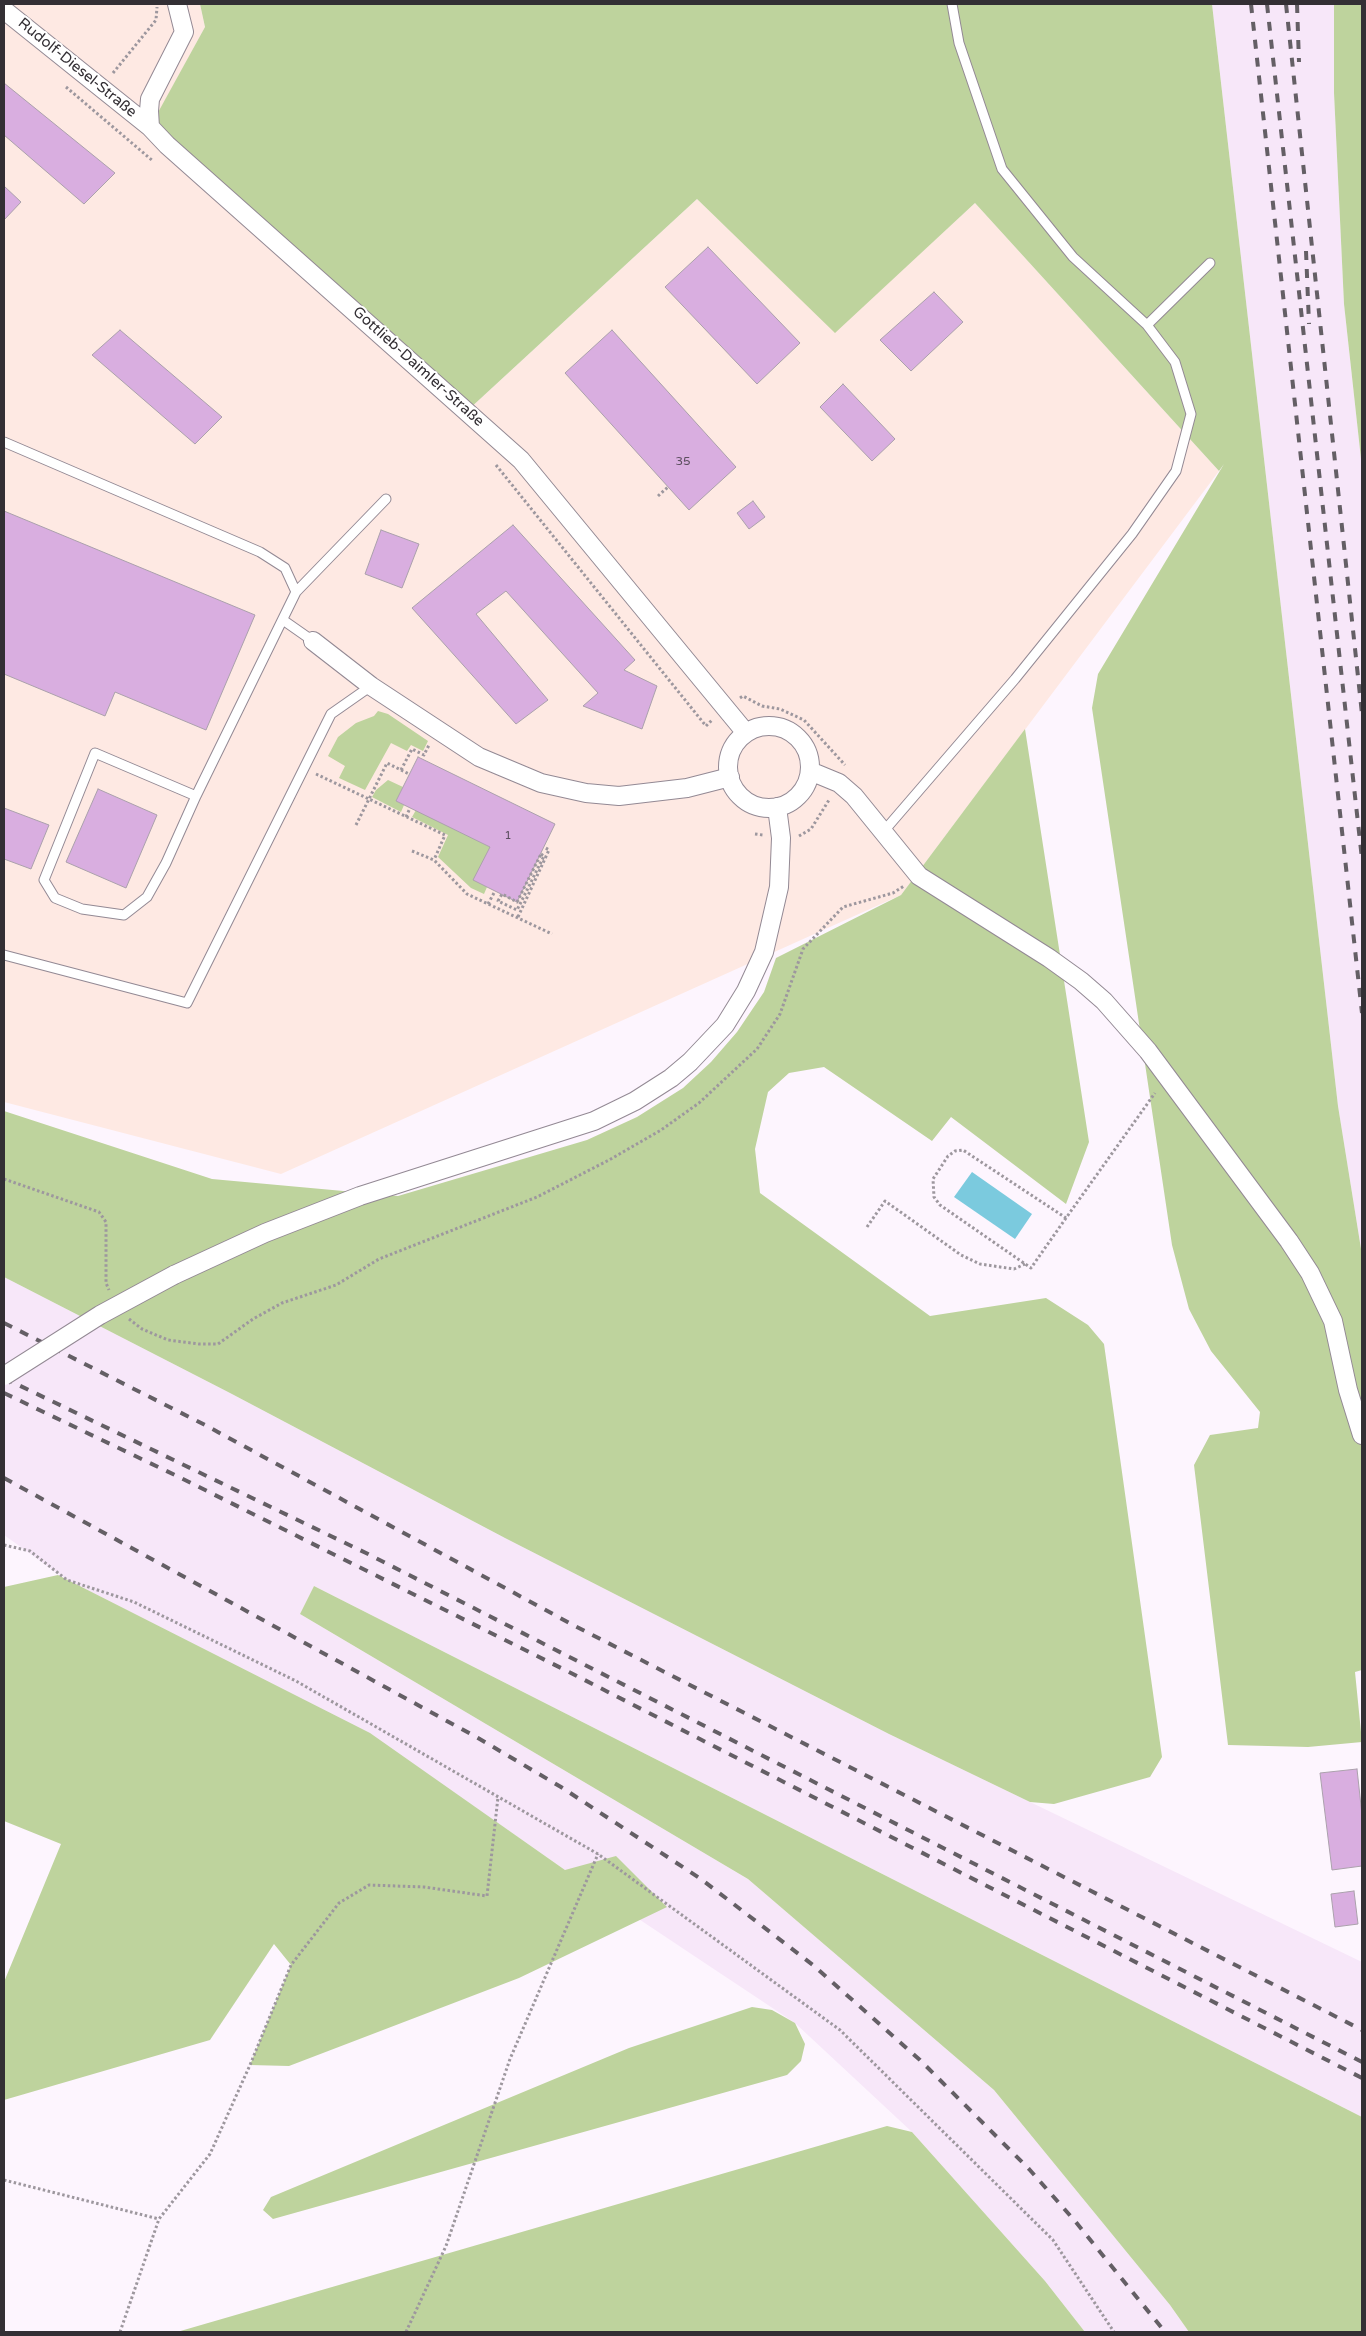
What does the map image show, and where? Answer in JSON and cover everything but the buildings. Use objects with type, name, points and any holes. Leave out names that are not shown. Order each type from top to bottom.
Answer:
[{"type":"street","points":[[150,127],[150,99],[184,32],[177,4]]},
{"type":"street","name":"Rudolf-Diesel-Straße","points":[[4,10],[150,127]]},
{"type":"street","name":"Gottlieb-Daimler-Straße","points":[[150,127],[167,145],[521,460],[746,733]]},
{"type":"street","points":[[313,641],[371,686],[479,757],[542,783],[586,793],[619,796],[687,788],[730,777]]},
{"type":"street","points":[[770,726],[782,728],[794,734],[807,750],[810,772],[806,784],[799,795],[789,803],[777,807],[764,807],[747,801],[734,788],[728,764],[731,752],[746,733],[757,727],[770,726]]},
{"type":"street","points":[[810,772],[839,783],[854,796],[919,876],[1049,958],[1081,981],[1126,1025],[1167,1076],[1289,1241],[1310,1273],[1333,1321],[1348,1390],[1362,1435]]},
{"type":"street","points":[[4,1376],[100,1315],[174,1275],[265,1233],[360,1196],[594,1121],[636,1101],[671,1078],[696,1056],[725,1025],[756,972],[764,952],[779,887],[781,838],[777,807]]},
{"type":"lane","points":[[884,831],[1021,671],[1132,534],[1176,471],[1191,414],[1175,362],[1147,325],[1073,257],[1002,169],[959,43],[952,4]]},
{"type":"lane","points":[[1147,325],[1210,263]]},
{"type":"lane","points":[[4,442],[260,552],[285,568],[296,592]]},
{"type":"lane","points":[[196,796],[95,752],[44,880],[55,898],[82,909],[124,915],[147,898],[166,863],[196,796],[296,592],[386,498]]},
{"type":"lane","points":[[283,620],[313,641]]},
{"type":"lane","points":[[4,955],[187,1003],[331,714],[371,686]]},
{"type":"path","points":[[112,75],[156,20],[158,4]]},
{"type":"path","points":[[87,104],[158,165]]},
{"type":"path","points":[[490,459],[706,726]]},
{"type":"path","points":[[658,496],[668,487]]},
{"type":"path","points":[[724,707],[743,696],[762,706],[780,708],[804,720],[845,763],[839,783],[811,829],[802,836],[781,838],[755,834]]},
{"type":"path","points":[[401,770],[412,749],[424,755],[438,729]]},
{"type":"path","points":[[356,825],[386,763],[409,774]]},
{"type":"path","points":[[305,768],[445,835],[434,860]]},
{"type":"path","points":[[406,817],[410,808]]},
{"type":"path","points":[[518,917],[549,850],[544,847]]},
{"type":"path","points":[[412,851],[434,860],[467,894],[552,934]]},
{"type":"path","points":[[541,854],[544,856],[517,910],[498,901],[502,894],[517,902],[541,854]]},
{"type":"path","points":[[488,904],[495,891]]},
{"type":"path","points":[[1066,1218],[964,1150],[948,1156],[932,1179],[934,1197],[940,1205],[1031,1268],[1167,1076]]},
{"type":"path","points":[[867,1226],[885,1201],[961,1255],[980,1264],[1014,1269],[1026,1264]]},
{"type":"path","points":[[4,1545],[30,1551],[67,1580],[134,1602],[296,1681],[598,1854],[840,2030],[1054,2240],[1114,2332]]},
{"type":"path","points":[[120,2332],[159,2219],[210,2154],[250,2066],[291,1965],[338,1903],[368,1885],[424,1887],[488,1896],[498,1797]]},
{"type":"path","points":[[406,2332],[446,2246],[510,2058],[598,1854]]},
{"type":"path","points":[[4,2180],[159,2219]]},
{"type":"shaded area","points":[[4,4],[200,4],[205,27],[151,127],[467,411],[697,199],[835,332],[975,203],[1219,471],[901,895],[281,1174],[4,1102]]},
{"type":"shaded area","points":[[1212,4],[1334,4],[1334,93],[1344,304],[1362,468],[1362,1255],[1338,1106]]},
{"type":"shaded area","points":[[4,1277],[230,1393],[505,1538],[889,1734],[1362,1962],[1362,2117],[314,1586],[300,1614],[748,1879],[994,2090],[1170,2305],[1189,2332],[1085,2332],[1045,2281],[912,2132],[795,2023],[565,1870],[370,1734],[67,1580],[4,1535]]},
{"type":"green space","points":[[200,4],[1212,4],[1338,1106],[1362,1255],[1362,1670],[1355,1672],[1362,1742],[1308,1747],[1228,1745],[1194,1465],[1210,1435],[1258,1428],[1260,1412],[1211,1351],[1189,1309],[1172,1245],[1092,708],[1098,674],[1224,464],[1219,471],[975,203],[835,333],[697,199],[467,411],[150,127],[205,27]]},
{"type":"green space","points":[[1334,4],[1362,4],[1362,468],[1344,304],[1334,93]]},
{"type":"green space","points":[[378,711],[388,714],[428,741],[423,751],[411,745],[407,751],[391,743],[365,790],[339,778],[345,766],[328,756],[338,737],[356,723],[374,716]]},
{"type":"green space","points":[[1025,729],[1089,1142],[1066,1204],[951,1117],[932,1141],[824,1067],[789,1073],[768,1092],[755,1149],[760,1193],[930,1316],[1046,1298],[1088,1325],[1104,1344],[1162,1757],[1150,1777],[1054,1804],[1030,1802],[889,1734],[505,1538],[230,1393],[4,1277],[4,1111],[212,1179],[398,1196],[587,1140],[637,1117],[683,1088],[711,1062],[737,1032],[764,992],[776,958],[901,895]]},
{"type":"green space","points":[[388,780],[403,787],[396,801],[404,805],[401,812],[372,797],[376,790]]},
{"type":"green space","points":[[416,810],[490,847],[474,880],[487,887],[484,894],[471,888],[438,857],[448,835],[412,817]]},
{"type":"green space","points":[[58,1575],[370,1733],[565,1870],[616,1856],[667,1907],[519,1978],[289,2066],[250,2065],[291,1965],[274,1944],[210,2040],[4,2100],[4,1982],[61,1844],[4,1821],[4,1587]]},
{"type":"green space","points":[[314,1586],[1362,2117],[1362,2332],[1189,2332],[1170,2305],[994,2090],[748,1879],[300,1614]]},
{"type":"green space","points":[[752,2007],[772,2010],[795,2023],[805,2044],[801,2061],[787,2075],[273,2219],[263,2210],[271,2197],[629,2048]]},
{"type":"green space","points":[[887,2126],[912,2132],[1045,2281],[1085,2332],[177,2332]]},
{"type":"water","points":[[972,1172],[1032,1214],[1015,1239],[954,1197]]},
{"type":"railway","points":[[1251,4],[1362,1013]]},
{"type":"railway","points":[[1267,4],[1362,859]]},
{"type":"railway","points":[[1286,4],[1362,714]]},
{"type":"railway","points":[[1297,4],[1299,62]]},
{"type":"railway","points":[[1306,251],[1309,324]]},
{"type":"railway","points":[[4,1323],[205,1425],[575,1626],[1362,2030]]},
{"type":"railway","points":[[4,1378],[366,1553],[1362,2062]]},
{"type":"railway","points":[[4,1393],[179,1477],[569,1672],[1362,2078]]},
{"type":"railway","points":[[4,1478],[478,1738],[561,1787],[701,1879],[813,1965],[920,2060],[1029,2169],[1075,2221],[1165,2332]]}]
